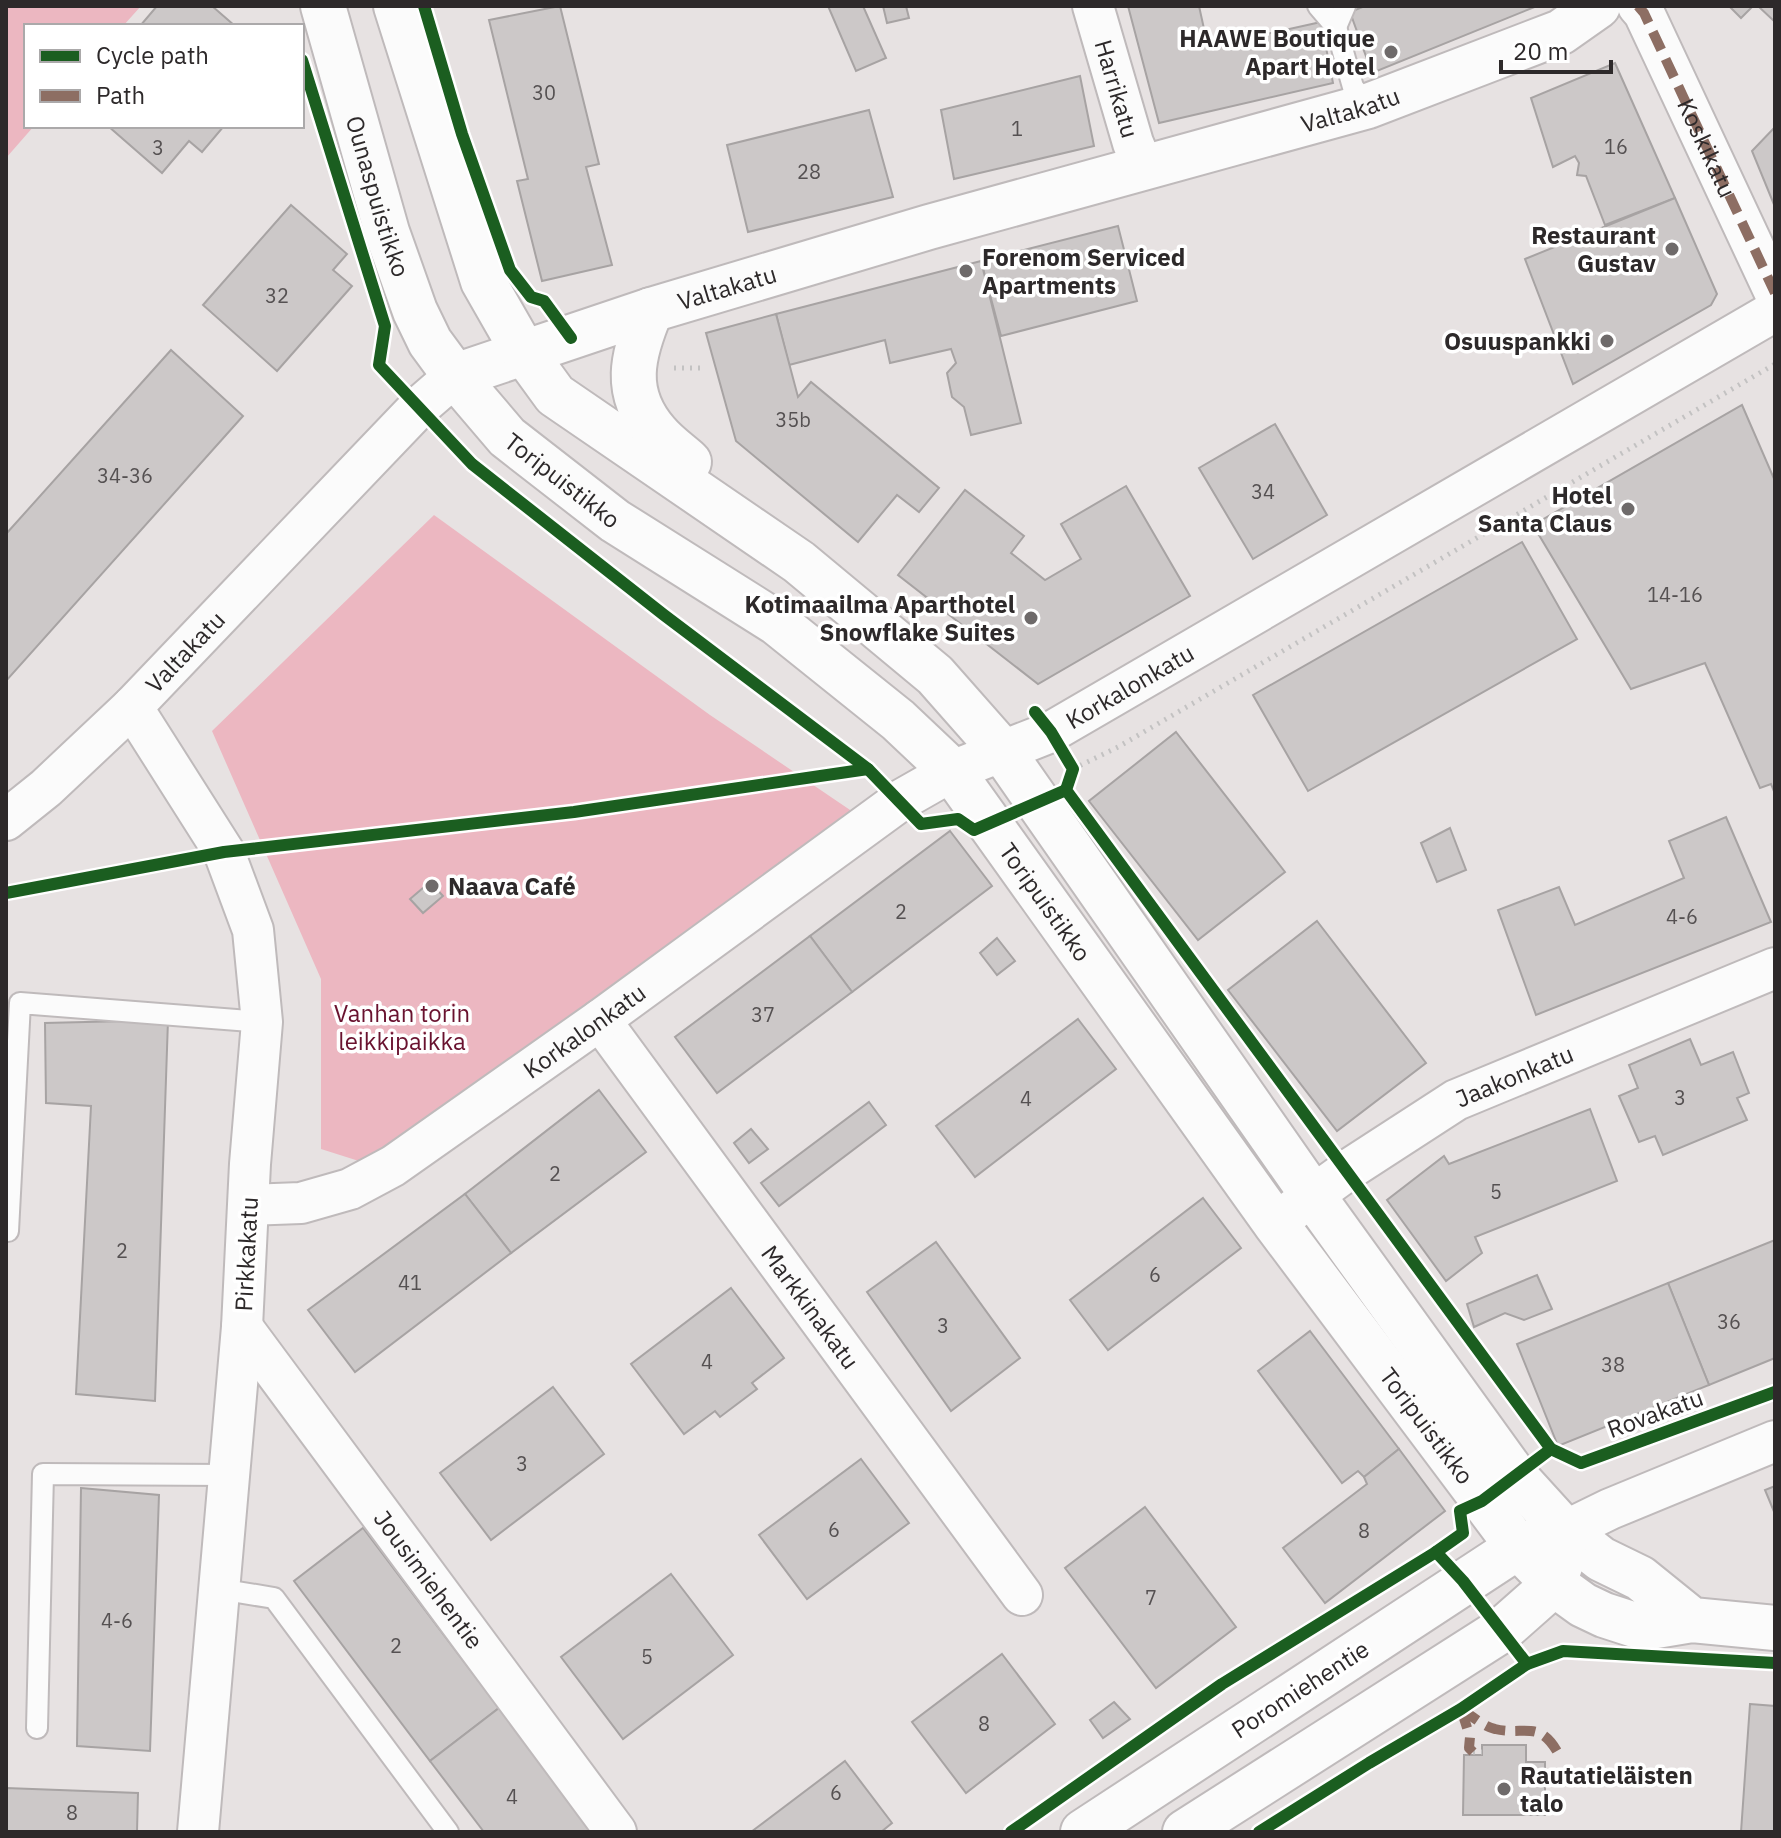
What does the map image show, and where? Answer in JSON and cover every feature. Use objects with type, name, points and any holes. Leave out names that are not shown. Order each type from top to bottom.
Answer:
[{"type":"main road","name":"Ounaspuistikko","points":[[323,6],[387,232],[415,311],[430,342],[455,376]]},
{"type":"main road","points":[[396,6],[483,281],[523,351]]},
{"type":"main road","name":"Valtakatu","points":[[455,376],[651,310],[929,227],[1368,106],[1561,32],[1598,6]]},
{"type":"main road","points":[[651,310],[633,365],[638,408],[657,434],[689,462],[726,513]]},
{"type":"main road","name":"Toripuistikko","points":[[523,351],[555,395],[799,562],[935,675],[1003,752],[1313,1196],[1515,1476],[1565,1531]]},
{"type":"main road","name":"Toripuistikko","points":[[455,376],[507,437],[615,521],[777,623],[898,720],[952,771],[1275,1223],[1518,1547]]},
{"type":"main road","points":[[1185,1832],[1502,1630],[1554,1584],[1562,1560],[1565,1531]]},
{"type":"main road","points":[[1565,1531],[1601,1559],[1640,1578],[1692,1620]]},
{"type":"main road","name":"Poromiehentie","points":[[1083,1832],[1518,1547],[1565,1531]]},
{"type":"main road","points":[[1518,1547],[1554,1584],[1583,1605],[1644,1628],[1692,1620],[1775,1628]]},
{"type":"street","name":"Harrikatu","points":[[1093,6],[1133,143],[1144,169]]},
{"type":"street","name":"Koskikatu","points":[[1638,6],[1775,293]]},
{"type":"street","name":"Korkalonkatu","points":[[249,1205],[301,1203],[361,1183],[393,1166],[600,1020],[901,800],[952,771],[1051,732],[1775,311]]},
{"type":"street","name":"Valtakatu","points":[[6,820],[46,788],[132,707],[418,408],[455,376]]},
{"type":"street","name":"Pirkkakatu","points":[[132,707],[224,852],[253,930],[262,1022],[250,1164],[242,1327],[198,1832]]},
{"type":"street","name":"Jaakonkatu","points":[[1275,1223],[1348,1170],[1456,1100],[1775,968]]},
{"type":"street","name":"Markkinakatu","points":[[600,1020],[1022,1595]]},
{"type":"street","name":"Jousimiehentie","points":[[242,1327],[616,1832]]},
{"type":"street","points":[[1565,1531],[1610,1509],[1775,1441]]},
{"type":"lane","points":[[1318,6],[1336,27],[1353,87],[1368,106]]},
{"type":"lane","points":[[1336,27],[1345,6]]},
{"type":"lane","points":[[8,1231],[20,1003],[262,1022]]},
{"type":"lane","points":[[37,1728],[43,1474],[229,1475]]},
{"type":"lane","points":[[219,1589],[274,1598],[448,1832]]},
{"type":"path","points":[[1037,803],[1066,790],[1073,769],[1118,747],[1775,364]]},
{"type":"path","points":[[1051,732],[1073,769]]},
{"type":"path","points":[[1473,1752],[1482,1752]]},
{"type":"green space","points":[[6,6],[141,6],[125,24],[24,24],[24,128],[32,128],[6,158]]},
{"type":"green space","name":"Vanhan torin leikkipaikka","points":[[434,515],[710,715],[856,814],[362,1162],[321,1149],[321,979],[212,731]]},
{"type":"building","points":[[157,6],[212,6],[233,24],[142,24]]},
{"type":"building","points":[[560,6],[599,164],[586,167],[612,265],[542,281],[517,181],[528,179],[489,20]]},
{"type":"building","points":[[828,6],[863,6],[886,58],[856,71]]},
{"type":"building","points":[[883,6],[906,6],[909,18],[887,23]]},
{"type":"building","points":[[1128,6],[1199,6],[1208,47],[1321,22],[1333,83],[1159,123]]},
{"type":"building","points":[[1365,6],[1537,6],[1372,73],[1350,12]]},
{"type":"building","points":[[1729,6],[1753,6],[1741,18]]},
{"type":"building","points":[[1758,6],[1775,6],[1775,22]]},
{"type":"building","points":[[1615,63],[1675,198],[1605,225],[1586,176],[1577,175],[1579,163],[1575,156],[1553,167],[1531,98]]},
{"type":"building","points":[[1080,76],[1094,146],[954,179],[941,110]]},
{"type":"building","points":[[869,110],[893,197],[748,232],[727,145]]},
{"type":"building","points":[[1775,127],[1775,207],[1752,151]]},
{"type":"building","points":[[110,128],[222,128],[202,152],[189,141],[162,173]]},
{"type":"building","points":[[1675,198],[1717,294],[1711,305],[1573,384],[1525,259]]},
{"type":"building","points":[[291,205],[347,254],[333,270],[352,286],[277,371],[203,305]]},
{"type":"building","points":[[1118,226],[1137,301],[1001,336],[981,261]]},
{"type":"building","points":[[981,261],[1021,423],[971,435],[964,407],[952,397],[947,373],[956,363],[951,349],[890,363],[885,340],[789,365],[776,314]]},
{"type":"building","points":[[776,314],[798,397],[811,382],[939,488],[919,512],[897,495],[858,542],[736,441],[706,333]]},
{"type":"building","points":[[171,350],[243,416],[6,681],[6,534]]},
{"type":"building","points":[[1742,405],[1775,481],[1775,794],[1771,784],[1760,788],[1705,663],[1631,689],[1533,525]]},
{"type":"building","points":[[1275,424],[1327,515],[1253,559],[1199,468]]},
{"type":"building","points":[[1126,486],[1190,596],[1038,684],[898,575],[965,490],[1024,536],[1011,553],[1045,580],[1081,559],[1061,524]]},
{"type":"building","points":[[1522,542],[1577,639],[1308,791],[1253,695]]},
{"type":"building","points":[[1176,732],[1285,872],[1198,940],[1089,801]]},
{"type":"building","points":[[1726,817],[1771,922],[1536,1015],[1498,910],[1559,887],[1575,925],[1684,878],[1669,841]]},
{"type":"building","points":[[1450,828],[1466,870],[1437,882],[1421,843]]},
{"type":"building","points":[[950,831],[992,886],[852,992],[810,936]]},
{"type":"building","points":[[430,882],[443,896],[423,913],[410,899]]},
{"type":"building","points":[[1317,921],[1426,1063],[1337,1131],[1228,990]]},
{"type":"building","points":[[810,936],[852,992],[717,1093],[675,1037]]},
{"type":"building","points":[[997,938],[1015,961],[997,975],[980,953]]},
{"type":"building","points":[[1078,1019],[1116,1069],[975,1177],[936,1126]]},
{"type":"building","points":[[168,1020],[155,1401],[76,1394],[91,1106],[46,1103],[45,1023]]},
{"type":"building","points":[[1690,1039],[1701,1065],[1733,1052],[1749,1093],[1737,1098],[1747,1120],[1663,1155],[1655,1136],[1639,1142],[1619,1096],[1638,1088],[1629,1065]]},
{"type":"building","points":[[599,1090],[646,1152],[511,1253],[465,1194]]},
{"type":"building","points":[[869,1102],[886,1125],[779,1206],[761,1183]]},
{"type":"building","points":[[1590,1109],[1617,1181],[1475,1237],[1482,1253],[1446,1281],[1387,1200],[1444,1156],[1449,1164]]},
{"type":"building","points":[[751,1129],[768,1149],[749,1163],[734,1143]]},
{"type":"building","points":[[465,1194],[511,1253],[355,1372],[308,1310]]},
{"type":"building","points":[[1203,1198],[1241,1248],[1108,1350],[1070,1300]]},
{"type":"building","points":[[1775,1240],[1775,1358],[1709,1385],[1668,1283]]},
{"type":"building","points":[[936,1242],[1020,1358],[951,1411],[867,1292]]},
{"type":"building","points":[[1537,1275],[1552,1309],[1524,1320],[1505,1313],[1474,1327],[1467,1304]]},
{"type":"building","points":[[1668,1283],[1709,1385],[1558,1446],[1517,1344]]},
{"type":"building","points":[[731,1288],[784,1358],[752,1383],[757,1389],[720,1417],[715,1411],[684,1434],[631,1364]]},
{"type":"building","points":[[1310,1331],[1399,1449],[1364,1477],[1358,1471],[1342,1483],[1258,1371]]},
{"type":"building","points":[[553,1387],[604,1454],[491,1540],[440,1473]]},
{"type":"building","points":[[1399,1449],[1445,1511],[1325,1603],[1283,1548],[1367,1484],[1364,1477]]},
{"type":"building","points":[[861,1459],[909,1523],[807,1599],[759,1535]]},
{"type":"building","points":[[1775,1486],[1775,1514],[1765,1490]]},
{"type":"building","points":[[81,1488],[159,1495],[150,1751],[77,1746]]},
{"type":"building","points":[[1145,1507],[1236,1627],[1156,1688],[1065,1568]]},
{"type":"building","points":[[363,1528],[499,1708],[430,1761],[294,1581]]},
{"type":"building","points":[[671,1574],[733,1655],[623,1739],[561,1657]]},
{"type":"building","points":[[1002,1654],[1055,1724],[966,1793],[912,1722]]},
{"type":"building","points":[[1114,1702],[1130,1719],[1103,1738],[1090,1720]]},
{"type":"building","points":[[1750,1704],[1775,1706],[1775,1832],[1741,1832]]},
{"type":"building","points":[[499,1708],[594,1832],[484,1832],[430,1761]]},
{"type":"building","name":"Rautatieläisten talo","points":[[1482,1745],[1526,1745],[1526,1762],[1545,1762],[1545,1815],[1463,1815],[1464,1755],[1482,1755]]},
{"type":"building","points":[[845,1761],[892,1823],[881,1832],[751,1832]]},
{"type":"building","points":[[6,1788],[138,1793],[137,1832],[6,1832]]},
{"type":"marked path","points":[[1638,6],[1775,293]]},
{"type":"marked path","points":[[1461,1709],[1491,1728],[1537,1732],[1551,1742],[1558,1753]]},
{"type":"marked path","points":[[1461,1709],[1470,1737],[1469,1748],[1473,1752]]},
{"type":"cycle path","points":[[424,6],[462,134],[510,270],[531,297],[544,301],[571,338]]},
{"type":"cycle path","points":[[304,66],[385,326],[379,365],[472,464],[664,615],[868,769],[921,824],[958,819],[974,830],[1066,790]]},
{"type":"cycle path","name":"Rovakatu","points":[[1035,712],[1073,769],[1066,790],[1551,1449],[1581,1463],[1775,1392]]},
{"type":"cycle path","points":[[6,893],[224,852],[574,812],[868,769]]},
{"type":"cycle path","points":[[1011,1832],[1222,1684],[1463,1533],[1460,1511],[1482,1501],[1551,1449]]},
{"type":"cycle path","points":[[1436,1552],[1463,1581],[1527,1664]]},
{"type":"cycle path","points":[[1259,1832],[1461,1709],[1527,1664],[1563,1651],[1775,1663]]},
{"type":"place","name":"HAAWE Boutique Apart Hotel","points":[[1391,52]]},
{"type":"place","name":"Restaurant Gustav","points":[[1672,249]]},
{"type":"place","name":"Forenom Serviced Apartments","points":[[966,271]]},
{"type":"place","name":"Osuuspankki","points":[[1607,341]]},
{"type":"place","name":"Hotel Santa Claus","points":[[1628,509]]},
{"type":"place","name":"Kotimaailma Aparthotel Snowflake Suites","points":[[1031,618]]},
{"type":"place","name":"Naava Café","points":[[432,886]]},
{"type":"place","name":"Rautatieläisten talo","points":[[1504,1789]]}]
